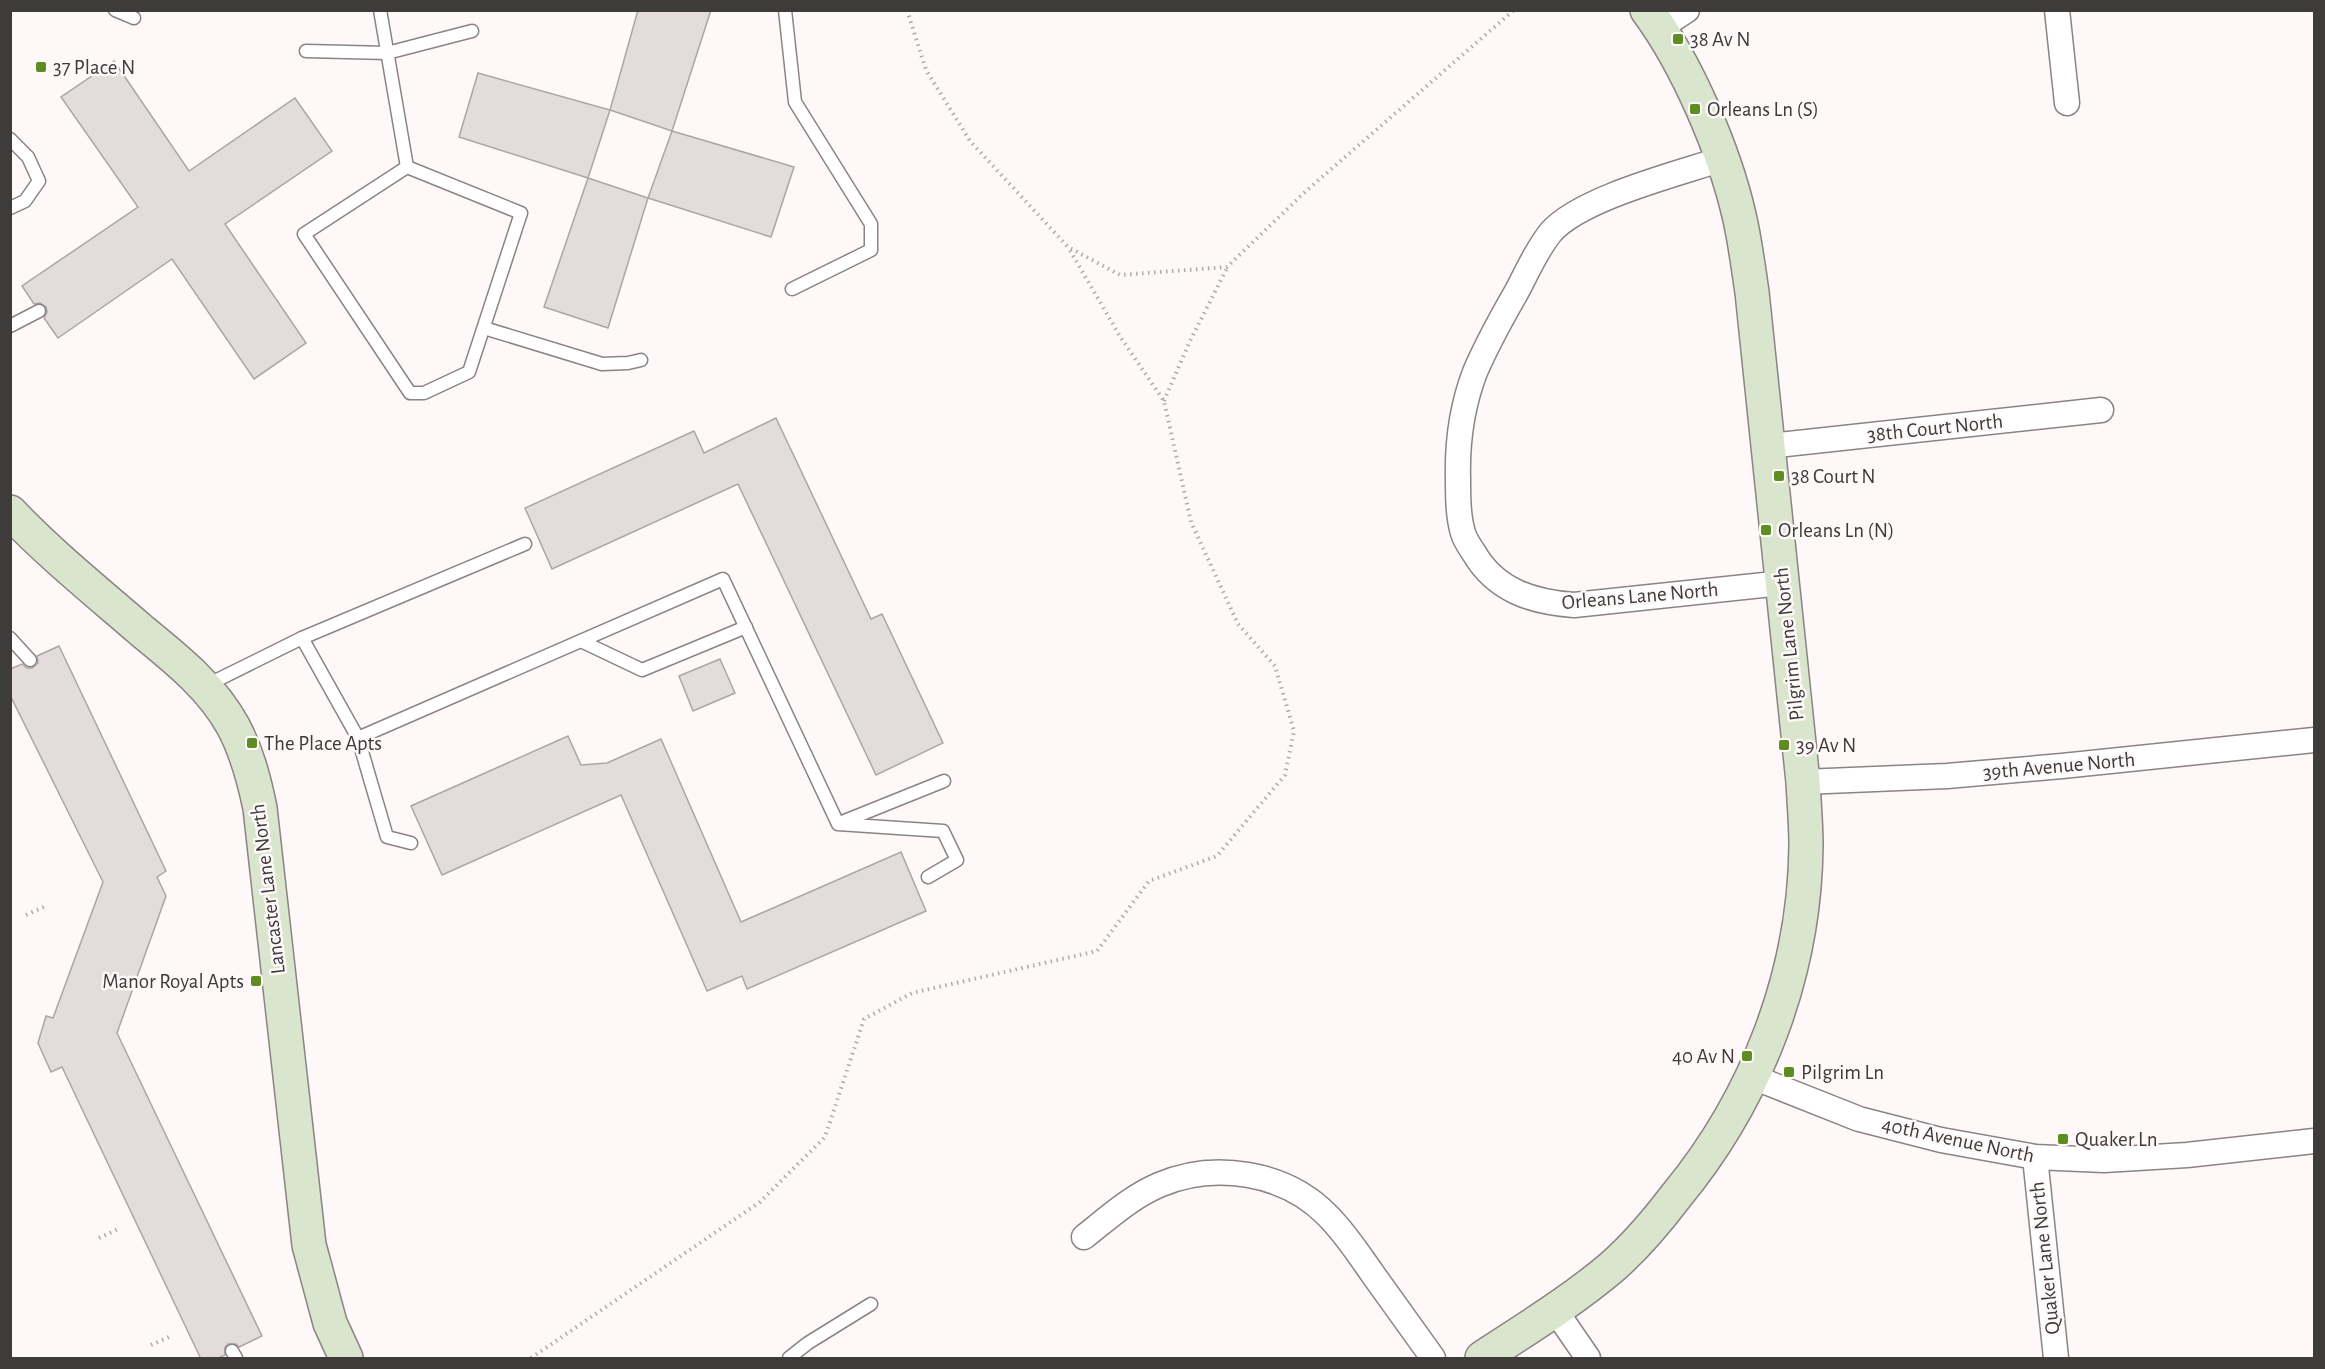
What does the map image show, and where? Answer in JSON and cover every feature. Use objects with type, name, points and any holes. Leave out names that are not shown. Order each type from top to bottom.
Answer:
[{"type":"street","points":[[1654,19],[1687,10]]},
{"type":"street","points":[[2057,10],[2067,103]]},
{"type":"street","name":"Pilgrim Lane North","points":[[1482,1359],[1555,1310],[1613,1266],[1656,1221],[1700,1168],[1732,1118],[1766,1048],[1787,982],[1800,915],[1806,847],[1803,782],[1752,292],[1739,214],[1722,159],[1689,79],[1654,19]]},
{"type":"street","name":"Orleans Lane North","points":[[1722,159],[1607,198],[1577,212],[1552,231],[1494,332],[1475,373],[1462,416],[1457,461],[1458,507],[1463,535],[1477,559],[1495,580],[1519,595],[1545,603],[1574,605],[1782,583]]},
{"type":"street","name":"38th Court North","points":[[1769,446],[2101,410]]},
{"type":"street","name":"Lancaster Lane North","points":[[10,512],[38,541],[174,657],[204,686],[232,724],[250,764],[260,807],[309,1245],[330,1323],[346,1359]]},
{"type":"street","name":"39th Avenue North","points":[[1803,782],[1947,776],[2314,740]]},
{"type":"street","name":"40th Avenue North","points":[[1753,1077],[1859,1119],[1941,1140],[2035,1157],[2104,1160],[2187,1155],[2314,1141]]},
{"type":"street","name":"Quaker Lane North","points":[[2035,1157],[2056,1359]]},
{"type":"street","points":[[1084,1237],[1128,1201],[1159,1185],[1194,1174],[1228,1172],[1264,1179],[1298,1193],[1326,1214],[1350,1241],[1433,1359]]},
{"type":"street","points":[[1555,1310],[1588,1359]]},
{"type":"lane","points":[[115,10],[134,18]]},
{"type":"lane","points":[[380,10],[407,167]]},
{"type":"lane","points":[[785,10],[795,102],[871,224],[871,250],[792,289]]},
{"type":"lane","points":[[306,51],[387,53],[472,31]]},
{"type":"lane","points":[[10,140],[28,158],[39,181],[25,201],[10,208]]},
{"type":"lane","points":[[407,167],[522,213],[469,372],[424,393],[410,393],[304,234],[407,167]]},
{"type":"lane","points":[[10,326],[39,310]]},
{"type":"lane","points":[[483,328],[602,364],[641,360]]},
{"type":"lane","points":[[204,686],[302,638],[525,544]]},
{"type":"lane","points":[[358,738],[723,579],[838,824]]},
{"type":"lane","points":[[582,641],[642,670],[746,627]]},
{"type":"lane","points":[[10,638],[30,660]]},
{"type":"lane","points":[[302,638],[358,738],[387,837],[411,843]]},
{"type":"lane","points":[[838,824],[944,781]]},
{"type":"lane","points":[[838,824],[943,831],[957,860],[928,878]]},
{"type":"lane","points":[[789,1359],[808,1342],[871,1305]]},
{"type":"path","points":[[531,1359],[760,1203],[825,1137],[864,1019],[912,993],[1097,951],[1149,881],[1216,856],[1285,775],[1294,731],[1275,666],[1238,624],[1191,522],[1164,401],[1121,338],[1068,247],[970,141],[926,70],[907,10]]},
{"type":"path","points":[[1164,401],[1189,343],[1227,267],[1306,191],[1514,10]]},
{"type":"path","points":[[1068,247],[1120,275],[1227,267]]},
{"type":"path","points":[[26,915],[46,906]]},
{"type":"path","points":[[99,1238],[117,1229]]},
{"type":"path","points":[[151,1345],[169,1337]]},
{"type":"building","points":[[638,10],[711,10],[672,131],[610,110]]},
{"type":"building","points":[[114,61],[189,171],[295,98],[332,151],[225,224],[306,343],[254,379],[172,259],[58,338],[44,318],[47,312],[46,307],[40,303],[34,304],[22,286],[138,207],[61,97]]},
{"type":"building","points":[[478,73],[610,110],[588,178],[459,137]]},
{"type":"building","points":[[672,131],[794,167],[771,237],[648,198]]},
{"type":"building","points":[[588,178],[648,198],[608,328],[544,307]]},
{"type":"building","points":[[776,418],[871,619],[882,614],[943,743],[876,775],[738,484],[552,569],[525,508],[694,431],[704,453]]},
{"type":"building","points":[[59,646],[166,871],[157,877],[166,896],[117,1033],[262,1336],[239,1347],[236,1344],[228,1344],[225,1347],[225,1355],[216,1359],[201,1359],[62,1067],[51,1072],[38,1043],[46,1016],[53,1018],[103,882],[10,695],[10,669],[22,664],[27,668],[32,668],[38,663],[37,656]]},
{"type":"building","points":[[720,659],[735,693],[693,711],[679,676]]},
{"type":"building","points":[[568,736],[581,765],[607,763],[661,739],[741,922],[901,852],[926,911],[747,989],[742,976],[707,991],[621,795],[442,875],[411,806]]},
{"type":"place","name":"38 Av N","points":[[1678,39]]},
{"type":"place","name":"37 Place N","points":[[41,67]]},
{"type":"place","name":"Orleans Ln (S)","points":[[1695,109]]},
{"type":"place","name":"38 Court N","points":[[1779,476]]},
{"type":"place","name":"Orleans Ln (N)","points":[[1766,530]]},
{"type":"place","name":"The Place Apts","points":[[252,743]]},
{"type":"place","name":"39 Av N","points":[[1784,745]]},
{"type":"place","name":"Manor Royal Apts","points":[[256,981]]},
{"type":"place","name":"40 Av N","points":[[1747,1056]]},
{"type":"place","name":"Pilgrim Ln","points":[[1789,1072]]},
{"type":"place","name":"Quaker Ln","points":[[2063,1139]]}]
